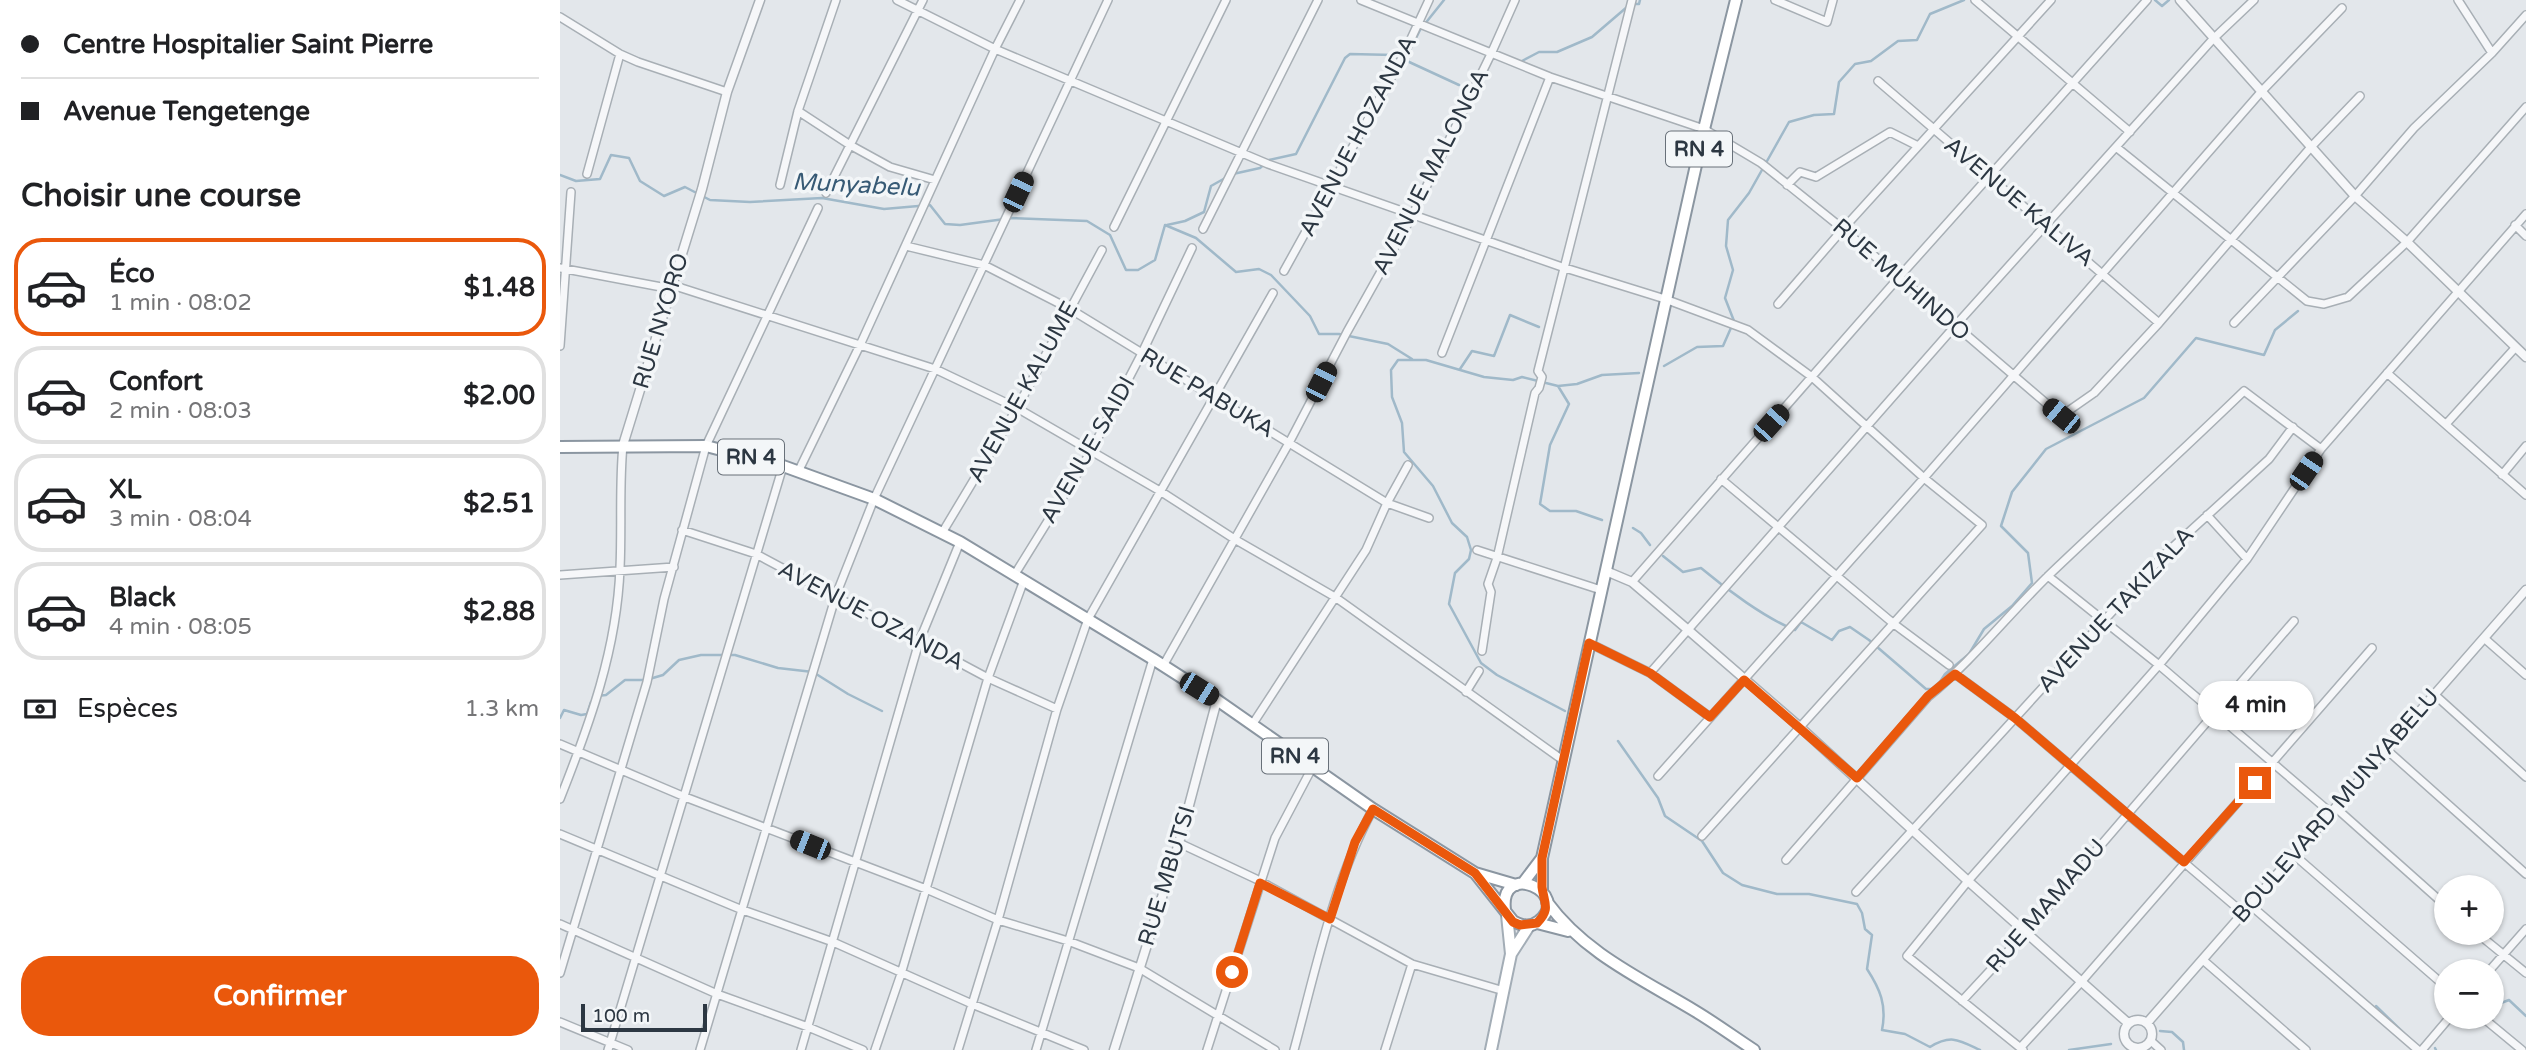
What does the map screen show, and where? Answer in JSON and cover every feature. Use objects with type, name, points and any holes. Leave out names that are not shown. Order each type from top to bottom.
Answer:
[{"type":"main road","name":"RN 4","points":[[560,447],[706,446],[783,466],[874,499],[960,542],[1153,659],[1373,809],[1475,873],[1519,884],[1542,858],[1665,299],[1736,0]]},
{"type":"main road","points":[[1511,954],[1546,910],[1542,858]]},
{"type":"main road","points":[[1475,873],[1506,913],[1520,925],[1533,924],[1574,933]]},
{"type":"main road","points":[[1491,1050],[1511,954],[1506,897],[1519,884],[1530,883],[1545,897],[1559,919],[1603,958],[1693,1010],[1754,1050]]},
{"type":"street","points":[[560,17],[620,54],[727,92],[760,0]]},
{"type":"street","points":[[780,185],[797,111],[836,0]]},
{"type":"street","points":[[897,0],[995,49],[1241,153],[1412,216],[1665,299],[1748,330],[1812,377],[1924,478],[1982,525],[1702,836]]},
{"type":"street","points":[[826,193],[923,0]]},
{"type":"street","points":[[798,472],[861,343],[1020,0]]},
{"type":"street","points":[[699,1050],[836,595],[874,499],[1108,0]]},
{"type":"street","points":[[1114,227],[1226,0]]},
{"type":"street","points":[[1203,229],[1318,0]]},
{"type":"street","name":"RUE MUHINDO","points":[[1361,0],[1550,77],[1704,129],[1764,166],[1843,229],[2061,416],[2094,393],[2159,323]]},
{"type":"street","name":"AVENUE HOZANDA","points":[[1284,271],[1423,24],[1429,0]]},
{"type":"street","name":"AVENUE MALONGA","points":[[1163,667],[1236,540],[1412,216],[1515,0]]},
{"type":"street","points":[[1482,651],[1491,592],[1488,584],[1497,558],[1535,393],[1542,377],[1538,371],[1562,267],[1632,0]]},
{"type":"street","points":[[1774,0],[1828,22],[1833,0]]},
{"type":"street","points":[[1976,0],[2130,132]]},
{"type":"street","points":[[1778,304],[2051,0]]},
{"type":"street","points":[[1632,582],[2147,0]]},
{"type":"street","points":[[2180,0],[2355,196],[2407,242],[2526,357]]},
{"type":"street","points":[[1650,673],[1955,326],[2213,39],[2254,0]]},
{"type":"street","points":[[2458,0],[2492,53]]},
{"type":"street","points":[[1658,776],[1924,478],[2262,92],[2342,8]]},
{"type":"street","points":[[2234,323],[2355,196],[2414,128],[2492,53],[2526,15]]},
{"type":"street","points":[[587,174],[620,54]]},
{"type":"street","points":[[1442,353],[1550,77]]},
{"type":"street","name":"AVENUE KALIVA","points":[[1878,81],[2159,323]]},
{"type":"street","name":"RUE NYORO","points":[[623,445],[701,193],[727,92]]},
{"type":"street","points":[[2159,323],[2311,147],[2360,96]]},
{"type":"street","points":[[2116,148],[2307,301],[2325,304],[2348,296],[2407,242],[2526,107]]},
{"type":"street","points":[[797,111],[890,167],[935,180]]},
{"type":"street","points":[[1787,185],[1800,172],[1816,177],[1890,132],[1918,146]]},
{"type":"street","points":[[560,346],[570,192]]},
{"type":"street","points":[[560,972],[648,679],[658,626],[706,446],[818,208]]},
{"type":"street","points":[[2372,648],[2022,1049],[1907,956],[1968,881],[2159,665],[2246,559],[2321,449],[2526,214]]},
{"type":"street","points":[[2515,225],[2526,236]]},
{"type":"street","name":"RUE PABUKA","points":[[906,246],[985,265],[1070,309],[1387,502],[1429,518]]},
{"type":"street","name":"AVENUE SAIDI","points":[[875,1050],[901,974],[1020,577],[1090,453],[1192,248]]},
{"type":"street","name":"AVENUE KALUME","points":[[942,533],[1017,408],[1101,250]]},
{"type":"street","points":[[563,269],[672,287],[861,343],[935,369],[1017,408],[1335,597],[1564,761]]},
{"type":"street","points":[[958,1050],[998,920],[1057,709],[1088,619],[1273,293]]},
{"type":"street","points":[[2447,424],[2515,348]]},
{"type":"street","points":[[2387,373],[2526,495]]},
{"type":"street","points":[[1786,860],[1928,696],[1955,674],[2048,576],[2170,464],[2244,391],[2321,449]]},
{"type":"street","name":"AVENUE TAKIZALA","points":[[1856,892],[2164,555],[2269,459],[2293,427]]},
{"type":"street","points":[[560,799],[599,694],[611,643],[620,569],[623,445]]},
{"type":"street","points":[[2502,475],[2526,446]]},
{"type":"street","points":[[1252,725],[1366,551],[1387,502],[1408,465]]},
{"type":"street","points":[[609,1046],[783,466]]},
{"type":"street","points":[[1721,479],[1895,624],[1949,665]]},
{"type":"street","points":[[2207,516],[2246,559]]},
{"type":"street","name":"AVENUE OZANDA","points":[[682,530],[756,554],[988,678],[1057,709]]},
{"type":"street","points":[[801,1050],[919,642],[960,542]]},
{"type":"street","points":[[1477,550],[1601,590]]},
{"type":"street","points":[[560,575],[674,567]]},
{"type":"street","points":[[1606,571],[1632,582],[1687,629],[1857,778],[2128,1023]]},
{"type":"street","points":[[2048,576],[2159,665],[2272,763],[2333,810],[2434,896]]},
{"type":"street","name":"BOULEVARD MUNYABELU","points":[[2147,1023],[2526,590]]},
{"type":"street","name":"RUE MAMADU","points":[[1962,1001],[2026,932],[2294,621]]},
{"type":"street","points":[[2484,638],[2526,675]]},
{"type":"street","points":[[1589,643],[1650,673],[1710,717]]},
{"type":"street","points":[[1036,1050],[1153,659]]},
{"type":"street","points":[[1466,692],[1479,671]]},
{"type":"street","points":[[1955,674],[2015,718],[2242,912]]},
{"type":"street","points":[[2434,694],[2526,777]]},
{"type":"street","name":"RUE MBUTSI","points":[[1114,1050],[1179,843],[1217,701]]},
{"type":"street","points":[[560,744],[685,797],[926,889],[998,920],[1068,941],[1139,968],[1275,1050]]},
{"type":"street","points":[[2387,750],[2526,874]]},
{"type":"street","points":[[1207,1050],[1275,838],[1312,768]]},
{"type":"street","points":[[1294,1050],[1330,919],[1355,842],[1373,809]]},
{"type":"street","points":[[560,834],[740,909],[832,942],[901,974],[1084,1050]]},
{"type":"street","points":[[1179,843],[1256,879],[1412,964],[1504,991]]},
{"type":"street","points":[[2293,854],[2434,977]]},
{"type":"street","points":[[2249,904],[2423,1049],[2440,1029]]},
{"type":"street","points":[[560,924],[717,994],[863,1050]]},
{"type":"street","points":[[2500,959],[2526,929]]},
{"type":"street","points":[[2491,945],[2526,973]]},
{"type":"street","points":[[2203,960],[2305,1050]]},
{"type":"street","points":[[1385,1050],[1412,964]]},
{"type":"street","points":[[2138,1020],[2147,1023],[2152,1031],[2151,1041],[2141,1048],[2126,1048],[2123,1034],[2128,1023],[2138,1020]]},
{"type":"street","points":[[560,1021],[609,1046],[628,1050]]},
{"type":"street","points":[[2496,1029],[2519,1048]]},
{"type":"street","points":[[2151,1041],[2161,1050]]},
{"type":"waterway","points":[[1405,60],[1420,30],[1444,0]]},
{"type":"waterway","points":[[1632,4],[1639,4],[1640,0]]},
{"type":"waterway","points":[[1664,366],[1697,347],[1723,346],[1734,321],[1725,298],[1733,270],[1726,246],[1728,220],[1749,193],[1789,122],[1814,115],[1834,114],[1839,82],[1855,64],[1871,61],[1898,41],[1917,40],[1930,14],[1964,0]]},
{"type":"waterway","points":[[2155,0],[2162,6],[2169,0]]},
{"type":"waterway","points":[[1520,62],[1539,52],[1557,52],[1592,37],[1627,7]]},
{"type":"waterway","points":[[1233,174],[1260,168],[1269,160],[1296,154],[1345,58],[1350,54],[1394,55],[1459,85]]},
{"type":"waterway","name":"Munyabelu","points":[[560,175],[576,181],[600,179],[611,155],[629,158],[640,181],[664,196],[685,187],[710,200],[750,202],[822,198],[884,209],[930,205],[945,224],[960,225],[1012,218],[1087,221],[1110,235],[1126,270],[1138,270],[1155,260],[1165,225],[1196,238],[1236,272],[1259,269],[1271,275],[1310,316],[1319,334],[1339,334],[1388,344],[1412,359]]},
{"type":"waterway","points":[[1167,225],[1185,221],[1204,212],[1211,186],[1227,177]]},
{"type":"waterway","points":[[1938,685],[1945,674],[1969,654],[1984,629],[2012,606],[2032,583],[2028,553],[2001,526],[2012,492],[2046,449],[2144,398],[2196,338],[2264,355],[2275,330],[2298,311]]},
{"type":"waterway","points":[[1460,369],[1472,351],[1494,356],[1510,315],[1539,327]]},
{"type":"waterway","points":[[1565,711],[1497,675],[1481,663],[1449,604],[1455,573],[1469,559],[1471,550],[1467,537],[1452,523],[1433,486],[1404,452],[1402,423],[1392,397],[1391,370],[1398,360],[1426,360],[1484,377],[1513,380],[1522,377],[1558,386],[1577,384],[1602,375],[1639,373]]},
{"type":"waterway","points":[[1558,386],[1569,404],[1550,445],[1540,504],[1550,511],[1576,511],[1602,520]]},
{"type":"waterway","points":[[1633,528],[1641,533],[1650,545]]},
{"type":"waterway","points":[[1663,556],[1683,572],[1701,568],[1746,602],[1795,630],[1801,622],[1832,640],[1839,631],[1850,627],[1926,689],[1934,689]]},
{"type":"waterway","points":[[597,696],[606,695],[625,680],[646,680],[663,675],[679,660],[701,655],[735,655],[778,668],[813,672],[882,711]]},
{"type":"waterway","points":[[560,718],[564,710],[587,714],[591,702]]},
{"type":"waterway","points":[[1618,741],[1658,798],[1665,816],[1702,841],[1723,873],[1742,885],[1777,894],[1809,894],[1857,904],[1865,929],[1872,935],[1867,969],[1881,998],[1884,1013],[1882,1030],[1905,1034],[1930,1047],[1955,1040],[1980,1050]]},
{"type":"waterway","points":[[2504,1002],[2509,1000],[2526,1016]]},
{"type":"waterway","points":[[2376,1006],[2409,1038]]},
{"type":"waterway","points":[[2160,1031],[2172,1032],[2183,1042],[2184,1050]]},
{"type":"waterway","points":[[2069,1050],[2111,1044]]},
{"type":"route","points":[[1232,972],[1260,883],[1330,919],[1355,842],[1373,809],[1475,873],[1513,922],[1529,926],[1537,923],[1543,917],[1547,902],[1542,891],[1542,858],[1589,643],[1650,673],[1710,717],[1744,680],[1857,778],[1928,696],[1955,674],[2015,718],[2184,862],[2255,783]]}]
